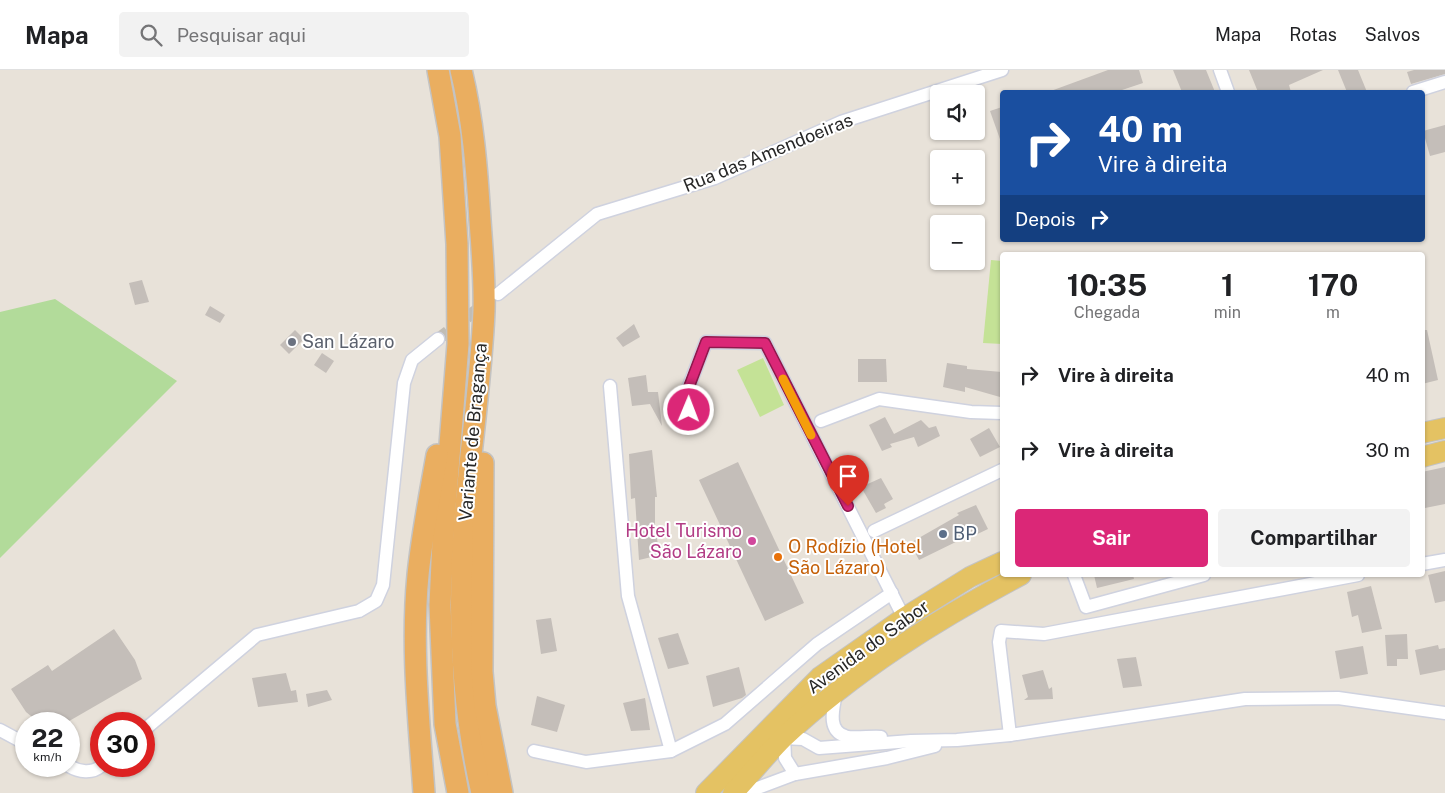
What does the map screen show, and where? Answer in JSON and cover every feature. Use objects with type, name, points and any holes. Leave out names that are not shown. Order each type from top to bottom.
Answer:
[{"type":"highway","name":"Variante de Bragança","points":[[438,70],[450,136],[457,244],[448,341],[440,605],[441,676],[445,724],[458,793]]},
{"type":"highway","name":"Variante de Bragança","points":[[461,70],[467,96],[477,174],[484,311],[464,530],[461,595],[462,659],[466,712],[482,793]]},
{"type":"highway","points":[[484,311],[486,380],[481,578],[482,672],[485,706],[502,793]]},
{"type":"highway","points":[[424,793],[416,672],[418,576],[448,341]]},
{"type":"main road","points":[[1425,432],[1445,428]]},
{"type":"main road","points":[[1425,456],[1445,452]]},
{"type":"main road","name":"Avenida do Sabor","points":[[706,793],[820,677],[904,618],[970,577],[1000,563]]},
{"type":"main road","name":"Avenida do Sabor","points":[[733,793],[784,738],[836,693],[917,634],[1017,577]]},
{"type":"street","name":"Rua das Amendoeiras","points":[[498,294],[598,214],[715,178],[840,122],[1002,70]]},
{"type":"street","points":[[1220,70],[1227,90]]},
{"type":"street","points":[[1419,90],[1445,82]]},
{"type":"street","points":[[155,721],[257,635],[359,610],[376,601],[383,585],[404,384],[412,360],[448,341]]},
{"type":"street","points":[[693,420],[684,400],[706,342],[765,343],[904,618]]},
{"type":"street","points":[[610,386],[628,596],[671,751]]},
{"type":"street","points":[[821,421],[878,399],[971,412],[1000,413]]},
{"type":"street","points":[[874,531],[1000,471]]},
{"type":"street","points":[[1425,563],[1445,560]]},
{"type":"street","points":[[1075,577],[1086,607],[1197,577]]},
{"type":"street","points":[[1010,735],[998,642],[1001,631],[1044,634],[1347,577]]},
{"type":"street","points":[[534,750],[586,762],[671,751],[725,724],[817,644],[892,593]]},
{"type":"street","points":[[795,774],[785,758],[784,738],[787,718],[811,696],[820,677]]},
{"type":"street","points":[[836,693],[832,716],[834,728],[845,736],[867,736],[911,741]]},
{"type":"street","points":[[757,739],[803,739],[819,748],[911,741],[957,740],[1010,735],[1245,699],[1338,698],[1445,713]]},
{"type":"street","points":[[0,730],[15,738]]},
{"type":"street","points":[[744,793],[795,774],[887,758],[957,740]]},
{"type":"green space","points":[[991,260],[1000,261],[1000,344],[983,343]]},
{"type":"green space","points":[[55,299],[177,381],[0,558],[0,312]]},
{"type":"green space","points":[[763,358],[784,405],[760,417],[737,370]]},
{"type":"building","points":[[1108,70],[1139,70],[1143,83],[1122,90],[1053,90]]},
{"type":"building","points":[[1173,70],[1206,70],[1214,90],[1181,90]]},
{"type":"building","points":[[1249,70],[1323,70],[1289,85],[1290,90],[1257,90]]},
{"type":"building","points":[[1338,70],[1358,70],[1366,90],[1346,90]]},
{"type":"building","points":[[1414,70],[1445,70],[1445,74],[1411,84],[1407,72]]},
{"type":"building","points":[[1000,108],[1000,139],[990,111]]},
{"type":"building","points":[[1445,125],[1445,152],[1430,156],[1425,130]]},
{"type":"building","points":[[142,280],[149,302],[135,305],[129,283]]},
{"type":"building","points":[[210,306],[225,315],[220,323],[205,315]]},
{"type":"building","points":[[634,324],[640,337],[623,347],[616,338]]},
{"type":"building","name":"San Lázaro","points":[[295,330],[304,339],[289,354],[280,345]]},
{"type":"building","points":[[1425,330],[1427,330],[1438,380],[1425,383]]},
{"type":"building","points":[[322,353],[334,361],[326,373],[314,365]]},
{"type":"building","points":[[858,359],[886,359],[887,382],[858,382]]},
{"type":"building","points":[[947,363],[967,366],[967,369],[1000,372],[1000,397],[965,387],[965,392],[943,387]]},
{"type":"building","points":[[646,375],[648,392],[658,392],[662,426],[650,404],[632,406],[628,378]]},
{"type":"building","points":[[885,417],[894,434],[921,420],[929,428],[936,426],[940,436],[918,447],[914,437],[890,444],[892,447],[882,451],[869,425]]},
{"type":"building","points":[[989,428],[1000,447],[980,457],[970,439]]},
{"type":"building","points":[[652,450],[657,497],[655,497],[655,528],[660,555],[639,560],[635,498],[631,499],[629,454]]},
{"type":"building","name":"Hotel Turismo São Lázaro","points":[[738,462],[804,603],[765,621],[699,480]]},
{"type":"building","points":[[1445,467],[1445,504],[1425,508],[1425,471]]},
{"type":"building","points":[[881,478],[893,499],[884,504],[886,508],[876,513],[861,487]]},
{"type":"building","points":[[976,505],[988,529],[969,538],[968,536],[919,560],[910,543],[959,515],[957,513]]},
{"type":"building","points":[[1445,571],[1445,601],[1435,603],[1428,575]]},
{"type":"building","points":[[1094,577],[1134,577],[1134,579],[1097,588]]},
{"type":"building","points":[[1371,586],[1382,629],[1362,633],[1358,615],[1352,617],[1347,592]]},
{"type":"building","points":[[551,618],[557,651],[541,654],[536,620]]},
{"type":"building","points":[[114,629],[135,660],[142,679],[80,715],[80,712],[26,712],[11,689],[48,665],[52,671]]},
{"type":"building","points":[[678,633],[689,664],[668,669],[658,638]]},
{"type":"building","points":[[1407,634],[1408,659],[1397,659],[1397,666],[1387,666],[1385,635]]},
{"type":"building","points":[[1438,645],[1439,649],[1445,648],[1445,670],[1420,675],[1415,650]]},
{"type":"building","points":[[1363,646],[1368,674],[1340,679],[1335,651]]},
{"type":"building","points":[[1136,657],[1142,686],[1123,688],[1117,659]]},
{"type":"building","points":[[739,667],[746,695],[713,707],[706,676]]},
{"type":"building","points":[[1043,670],[1049,689],[1052,687],[1053,699],[1024,700],[1028,697],[1022,675]]},
{"type":"building","points":[[286,673],[291,691],[296,690],[298,702],[258,707],[252,678]]},
{"type":"building","points":[[327,690],[332,700],[308,707],[306,694]]},
{"type":"building","points":[[537,696],[565,705],[557,732],[531,725]]},
{"type":"building","points":[[645,698],[650,730],[631,731],[623,703]]},
{"type":"tunnel","points":[[438,339],[486,303]]},
{"type":"slow traffic","points":[[783,379],[811,435]]},
{"type":"place","name":"San Lázaro","points":[[292,342]]},
{"type":"place","name":"BP","points":[[943,534]]},
{"type":"place","name":"Hotel Turismo São Lázaro","points":[[752,541]]},
{"type":"place","name":"O Rodízio (Hotel São Lázaro)","points":[[778,557]]},
{"type":"route","points":[[689,410],[684,400],[706,342],[765,343],[848,506]]}]
